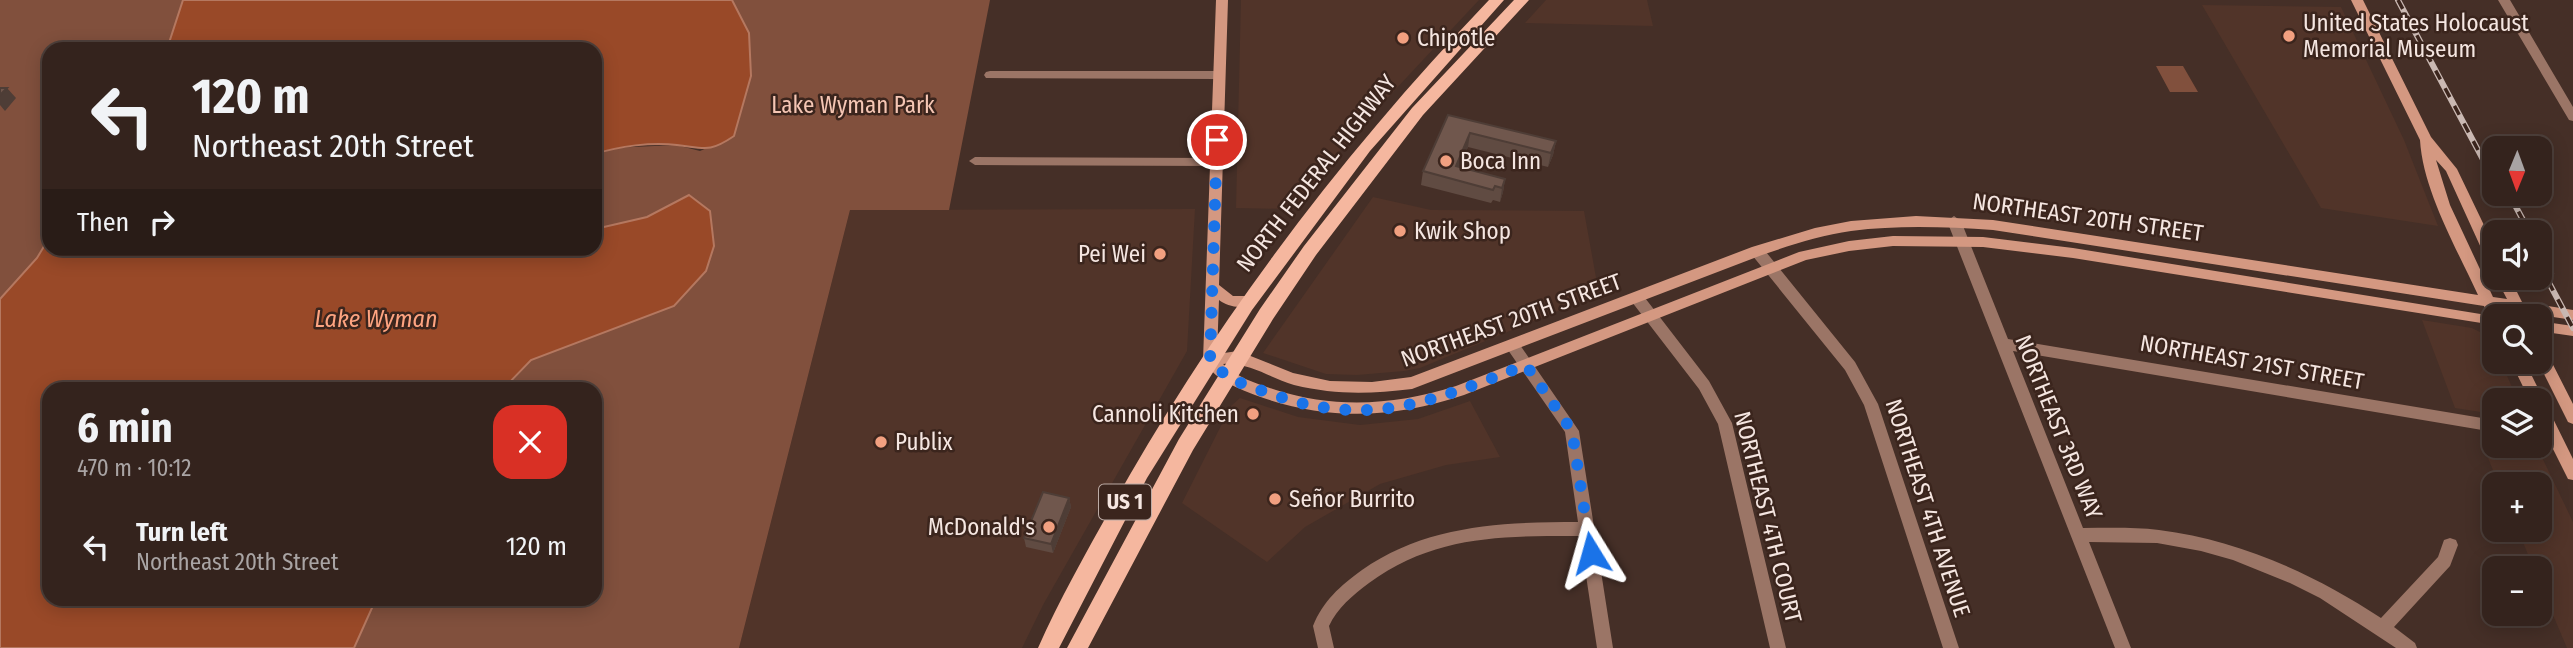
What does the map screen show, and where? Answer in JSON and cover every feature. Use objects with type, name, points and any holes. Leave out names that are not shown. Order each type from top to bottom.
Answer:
[{"type":"main road","name":"NORTH FEDERAL HIGHWAY","points":[[1048,648],[1141,472],[1247,301],[1386,118],[1497,0]]},
{"type":"main road","name":"NORTH FEDERAL HIGHWAY","points":[[1077,648],[1148,510],[1238,357],[1344,203],[1390,145],[1462,62],[1522,0]]},
{"type":"main road","points":[[1386,118],[1391,126],[1390,145]]},
{"type":"main road","points":[[1325,195],[1344,203]]},
{"type":"street","points":[[1210,360],[1222,0]]},
{"type":"street","points":[[2357,0],[2426,139],[2451,169],[2482,235]]},
{"type":"street","points":[[2504,0],[2573,117]]},
{"type":"street","points":[[1444,54],[1462,62]]},
{"type":"street","points":[[990,75],[1219,75]]},
{"type":"street","points":[[2426,139],[2430,167],[2447,214],[2489,302]]},
{"type":"street","points":[[975,162],[1216,162]]},
{"type":"street","name":"NORTHEAST 20TH STREET","points":[[1210,360],[1238,357],[1309,383],[1360,388],[1428,379],[1757,251],[1851,226],[1954,222],[1993,225],[2495,304]]},
{"type":"street","name":"NORTHEAST 3RD WAY","points":[[1954,222],[2123,648]]},
{"type":"street","name":"NORTHEAST 20TH STREET","points":[[1210,360],[1225,377],[1299,403],[1360,410],[1393,409],[1435,400],[1770,269],[1848,245],[1918,238],[2010,243],[2482,316]]},
{"type":"street","name":"NORTHEAST 4TH AVENUE","points":[[1757,251],[1850,366],[1871,404],[1951,648]]},
{"type":"street","points":[[2276,268],[2284,287]]},
{"type":"street","points":[[1213,287],[1230,301],[1247,301]]},
{"type":"street","name":"NORTHEAST 4TH COURT","points":[[1637,298],[1704,385],[1726,423],[1778,648]]},
{"type":"street","name":"NORTHEAST 20TH STREET","points":[[2552,314],[2573,315]]},
{"type":"street","points":[[2552,328],[2573,331]]},
{"type":"street","name":"NORTHEAST 21ST STREET","points":[[2002,344],[2482,424]]},
{"type":"street","points":[[1513,346],[1572,431],[1605,648]]},
{"type":"street","points":[[2551,374],[2573,418]]},
{"type":"street","points":[[1360,388],[1360,410]]},
{"type":"street","points":[[2552,442],[2573,474]]},
{"type":"street","points":[[1326,648],[1321,626],[1334,604],[1364,577],[1410,550],[1436,540],[1489,530],[1588,529]]},
{"type":"street","points":[[2077,535],[2165,537],[2212,547],[2315,587],[2383,628],[2409,648]]},
{"type":"street","points":[[2383,628],[2444,561],[2450,545]]},
{"type":"shaded area","points":[[1241,0],[1479,0],[1351,137],[1293,209],[1236,208]]},
{"type":"shaded area","points":[[1546,0],[1647,0],[1653,26],[1525,23]]},
{"type":"shaded area","points":[[2202,5],[2341,7],[2404,140],[2438,226],[2321,208]]},
{"type":"shaded area","points":[[1373,197],[1431,210],[1584,211],[1599,294],[1420,368],[1404,371],[1357,375],[1326,374],[1263,353]]},
{"type":"shaded area","points":[[1195,209],[1187,351],[1043,605],[1022,648],[739,648],[850,210]]},
{"type":"shaded area","points":[[2422,320],[2472,328],[2482,333],[2482,374],[2506,374],[2512,388],[2482,388],[2482,412],[2455,408]]},
{"type":"shaded area","points":[[1240,398],[1298,417],[1360,425],[1418,419],[1470,401],[1500,457],[1446,465],[1380,484],[1305,527],[1267,562],[1182,503],[1231,406]]},
{"type":"shaded area","points":[[2488,458],[2542,458],[2549,472],[2494,472]]},
{"type":"shaded area","points":[[2552,478],[2573,522],[2573,648],[2567,648],[2552,613],[2552,556],[2529,556],[2523,542],[2552,542]]},
{"type":"green space","points":[[0,0],[183,0],[169,42],[42,42],[42,250],[0,300]]},
{"type":"green space","name":"Lake Wyman Park","points":[[732,0],[990,0],[949,210],[850,210],[739,648],[354,648],[373,606],[602,606],[602,382],[510,382],[531,360],[674,306],[689,195],[647,217],[602,227],[602,151],[611,148],[676,145],[700,151],[734,136],[751,76],[749,33]]},
{"type":"green space","points":[[2156,66],[2183,66],[2198,92],[2170,92]]},
{"type":"water","points":[[183,0],[732,0],[749,33],[751,76],[734,136],[718,145],[701,148],[646,144],[602,152],[602,42],[169,42]]},
{"type":"water","name":"Lake Wyman","points":[[689,195],[710,211],[714,246],[706,271],[674,306],[531,360],[510,382],[42,382],[42,606],[373,606],[354,648],[0,648],[0,299],[42,250],[42,256],[602,256],[602,227],[647,217]]},
{"type":"building","points":[[1448,115],[1556,141],[1551,153],[1470,133],[1456,166],[1505,179],[1502,188],[1495,186],[1493,190],[1423,171]]},
{"type":"building","name":"McDonald's","points":[[1043,492],[1069,498],[1051,544],[1024,538]]},
{"type":"railway","points":[[2398,0],[2482,158]]},
{"type":"railway","points":[[2515,206],[2523,220]]},
{"type":"railway","points":[[2552,288],[2573,328]]},
{"type":"place","name":"United States Holocaust Memorial Museum","points":[[2289,36]]},
{"type":"place","name":"Chipotle","points":[[1403,38]]},
{"type":"place","name":"Boca Inn","points":[[1446,161]]},
{"type":"place","name":"Kwik Shop","points":[[1400,231]]},
{"type":"place","name":"Pei Wei","points":[[1160,254]]},
{"type":"place","name":"Cannoli Kitchen","points":[[1253,414]]},
{"type":"place","name":"Publix","points":[[881,442]]},
{"type":"place","name":"Señor Burrito","points":[[1275,499]]},
{"type":"place","name":"McDonald's","points":[[1049,527]]},
{"type":"route","points":[[1217,140],[1210,360],[1225,377],[1299,403],[1368,411],[1435,400],[1526,365],[1572,431],[1591,553]]}]
